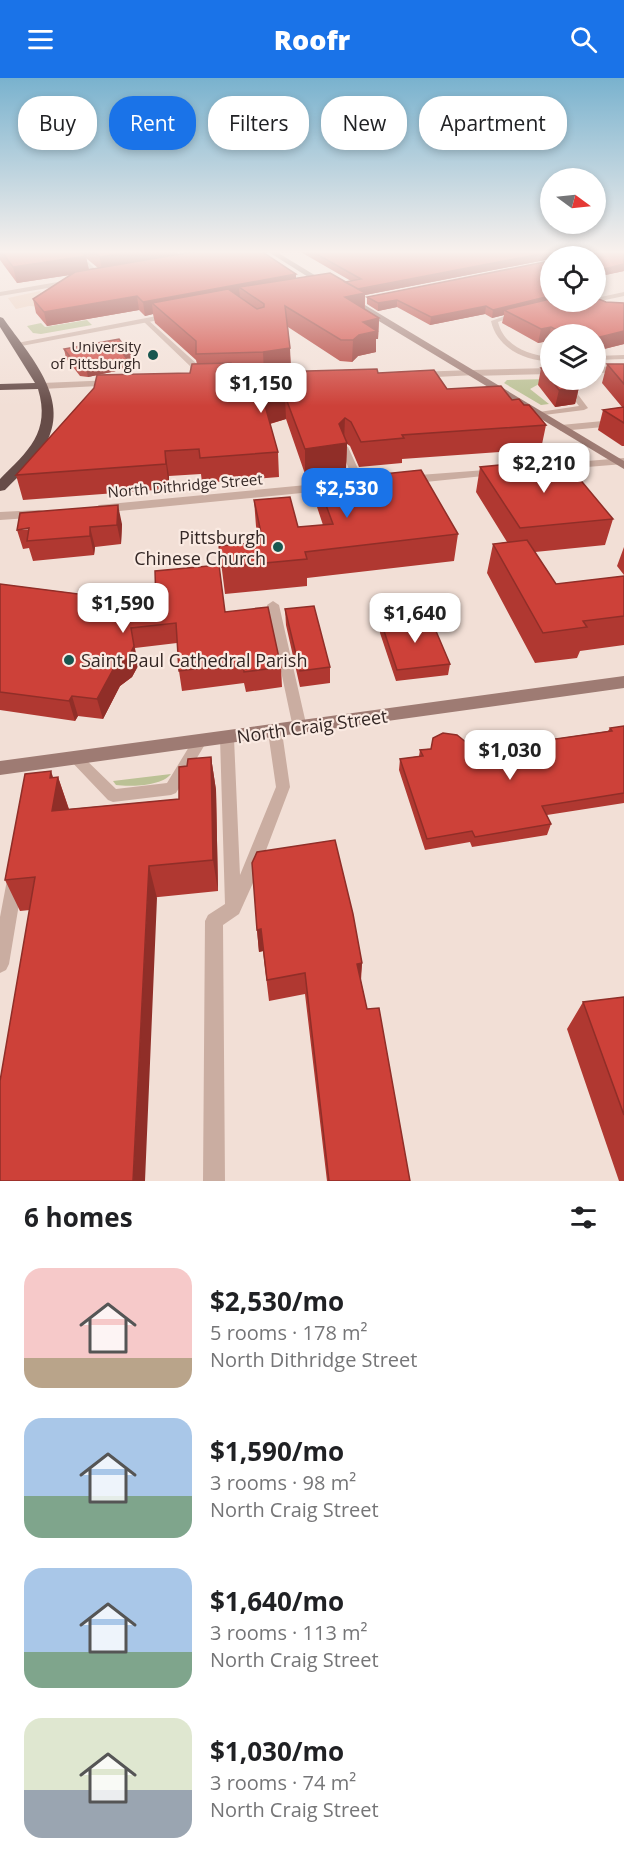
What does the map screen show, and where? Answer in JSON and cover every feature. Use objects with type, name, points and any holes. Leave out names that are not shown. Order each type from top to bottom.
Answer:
[{"type":"highway","points":[[0,320],[42,386],[49,403],[50,414],[43,437],[0,487]]},
{"type":"highway","points":[[0,387],[42,386]]},
{"type":"main road","points":[[355,302],[621,463]]},
{"type":"main road","name":"North Craig Street","points":[[0,768],[35,769],[75,758],[624,682]]},
{"type":"street","points":[[16,344],[183,312]]},
{"type":"street","points":[[606,370],[624,369]]},
{"type":"street","points":[[409,375],[540,371]]},
{"type":"street","points":[[190,381],[204,381]]},
{"type":"street","points":[[42,386],[129,383]]},
{"type":"street","points":[[535,469],[621,463]]},
{"type":"street","points":[[393,481],[515,470]]},
{"type":"street","name":"North Dithridge Street","points":[[83,510],[366,484]]},
{"type":"street","points":[[0,516],[47,514]]},
{"type":"lane","points":[[526,311],[494,321],[495,331],[504,341],[530,357],[540,358]]},
{"type":"lane","points":[[145,320],[194,366],[190,381]]},
{"type":"lane","points":[[606,358],[624,357]]},
{"type":"lane","points":[[538,414],[584,408],[570,390]]},
{"type":"lane","points":[[561,428],[624,422]]},
{"type":"lane","points":[[344,447],[366,484]]},
{"type":"lane","points":[[273,605],[300,728]]},
{"type":"lane","points":[[214,1181],[214,921],[233,908],[249,874],[283,787],[275,732]]},
{"type":"lane","points":[[227,738],[233,908]]},
{"type":"lane","points":[[75,758],[113,796],[171,789],[200,741]]},
{"type":"lane","points":[[0,964],[18,864]]},
{"type":"green space","points":[[87,320],[92,325],[41,334],[33,333],[27,326],[41,323],[45,327]]},
{"type":"green space","points":[[540,379],[540,383],[530,389],[549,404],[541,405],[504,383],[507,380]]},
{"type":"green space","points":[[171,774],[161,781],[145,785],[116,785],[113,781]]},
{"type":"shaded area","points":[[11,302],[45,302],[45,307],[29,306],[16,309]]},
{"type":"building","points":[[36,302],[99,302],[44,312]]},
{"type":"building","points":[[248,302],[257,309],[264,307],[262,302],[354,302],[379,318],[363,322],[377,331],[359,335],[353,340],[341,340],[285,306],[290,348],[263,352],[196,354],[196,341],[152,303]]},
{"type":"building","points":[[402,302],[524,302],[493,310],[486,306],[431,317]]},
{"type":"building","points":[[540,302],[540,312],[606,312],[606,302],[624,303],[624,331],[606,336],[606,324],[540,324],[540,328],[504,310]]},
{"type":"building","points":[[119,339],[130,354],[124,355],[128,360],[86,368],[78,367],[64,349]]},
{"type":"building","points":[[231,363],[232,373],[377,369],[378,373],[434,370],[447,389],[501,386],[512,400],[519,399],[524,405],[529,405],[546,425],[402,435],[404,438],[361,442],[351,422],[345,418],[339,424],[347,443],[305,449],[285,396],[264,402],[278,452],[200,458],[199,449],[165,451],[166,464],[16,475],[94,388],[97,375],[190,373],[192,364]]},
{"type":"building","points":[[607,364],[624,364],[624,384]]},
{"type":"building","points":[[624,407],[624,423],[603,410]]},
{"type":"building","points":[[563,459],[613,519],[520,528],[480,467]]},
{"type":"building","points":[[421,470],[458,534],[305,552],[307,559],[222,567],[219,546],[263,542],[254,500],[290,497],[298,527],[333,524],[317,481]]},
{"type":"building","points":[[118,505],[117,525],[90,527],[90,536],[27,541],[29,528],[17,530],[20,513]]},
{"type":"building","points":[[527,540],[556,584],[624,576],[624,616],[583,621],[587,627],[543,633],[493,544]]},
{"type":"building","points":[[219,565],[225,612],[268,607],[281,667],[244,672],[243,663],[179,671],[176,623],[131,628],[134,646],[128,658],[115,666],[97,699],[72,696],[69,701],[0,692],[0,584],[156,604],[155,571]]},
{"type":"building","points":[[314,606],[330,667],[300,671],[285,609]]},
{"type":"building","points":[[430,617],[450,664],[397,670],[381,622]]},
{"type":"building","points":[[624,726],[624,793],[542,806],[551,824],[475,837],[472,831],[427,839],[400,759],[423,756],[420,750],[431,749],[433,738],[443,733],[457,735],[467,743],[476,741],[479,750],[612,731],[610,728]]},
{"type":"building","points":[[211,757],[213,860],[149,866],[133,1181],[0,1181],[0,1081],[35,877],[5,880],[25,774],[51,771],[50,778],[58,777],[52,811],[179,799],[179,767],[187,766],[188,759]]},
{"type":"building","points":[[335,840],[353,914],[362,963],[357,964],[367,1009],[379,1008],[410,1181],[329,1181],[305,973],[267,980],[261,929],[257,930],[252,863],[257,852]]},
{"type":"building","points":[[624,997],[624,1115],[583,1002]]},
{"type":"place","name":"University of Pittsburgh","points":[[153,355]]},
{"type":"place","name":"Pittsburgh Chinese Church","points":[[278,547]]},
{"type":"place","name":"Saint Paul Cathedral Parish","points":[[69,660]]}]
